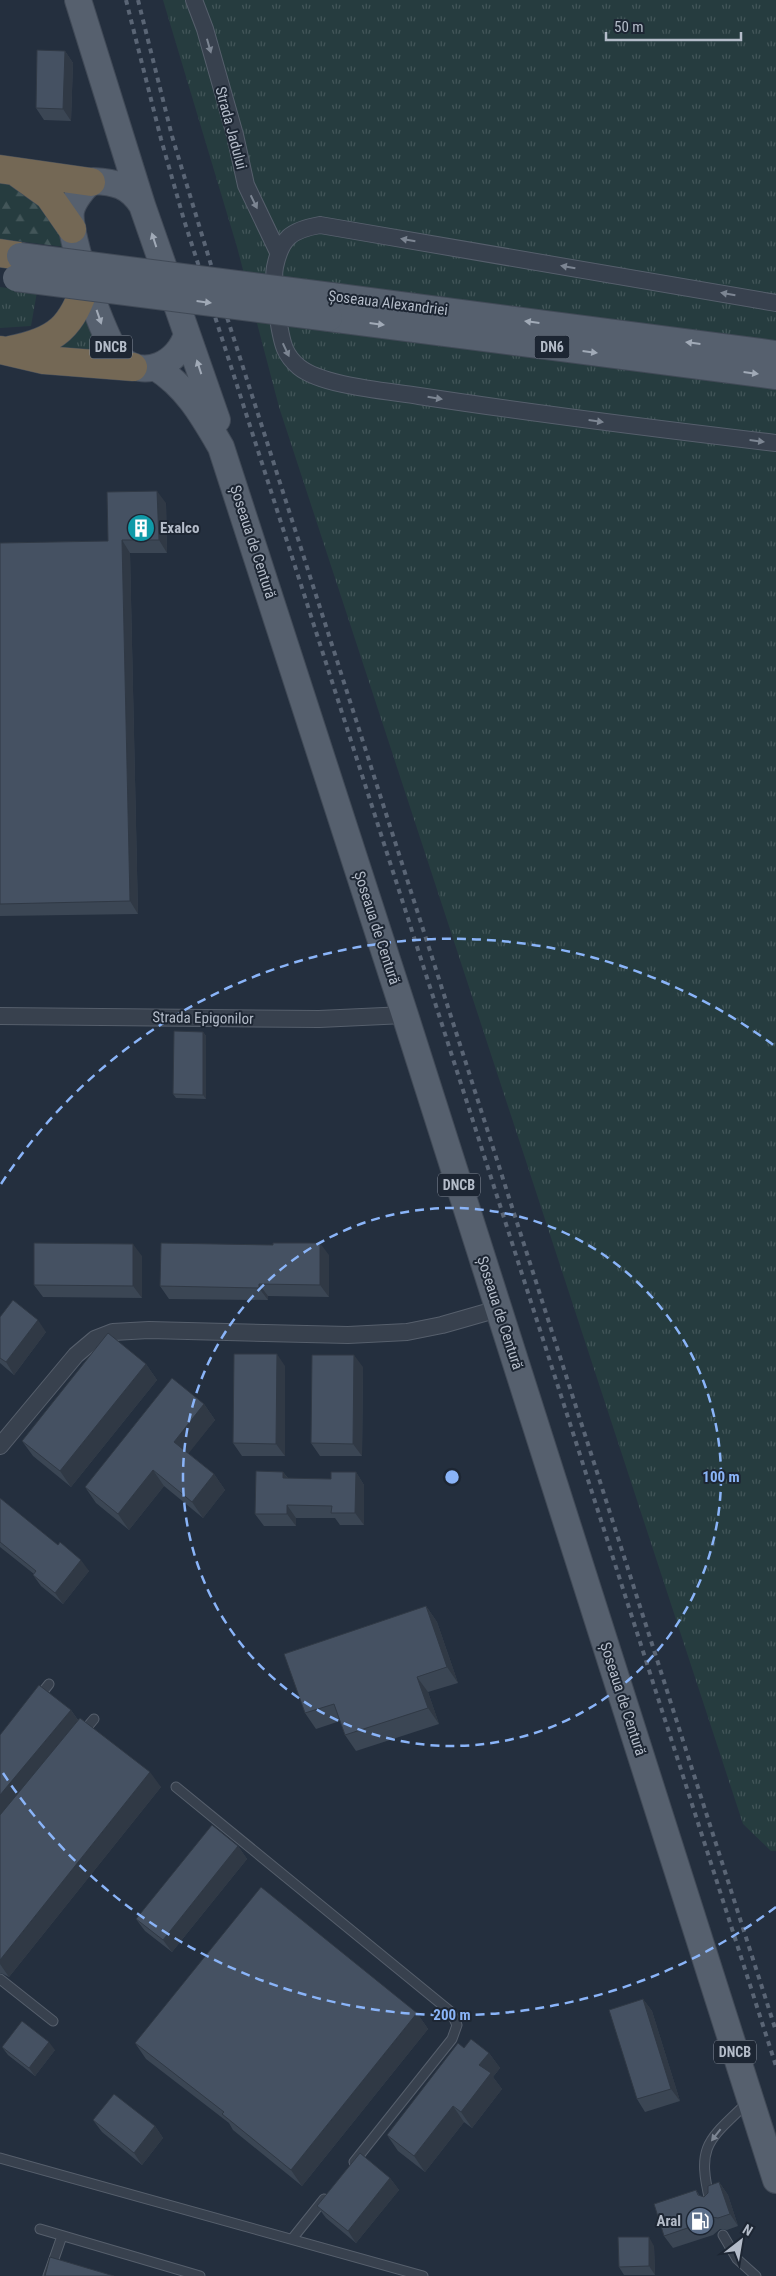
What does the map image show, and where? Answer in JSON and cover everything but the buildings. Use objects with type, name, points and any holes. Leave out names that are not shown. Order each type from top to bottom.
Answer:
[{"type":"highway","points":[[7,170],[92,182]]},
{"type":"highway","points":[[7,170],[48,196],[72,229]]},
{"type":"highway","points":[[2,350],[38,344],[59,332],[75,309],[87,281]]},
{"type":"highway","points":[[2,350],[44,360],[144,367]]},
{"type":"main road","name":"Șoseaua de Centură","points":[[78,0],[142,204],[220,428],[221,447]]},
{"type":"main road","name":"Șoseaua de Centură","points":[[117,121],[117,133],[111,155],[104,168],[75,202],[71,210],[72,229],[87,281],[107,338],[120,358],[176,382],[194,401],[221,447],[405,1016],[776,2180]]},
{"type":"main road","name":"Șoseaua de Centură","points":[[92,182],[119,184],[135,194],[142,204]]},
{"type":"main road","name":"Șoseaua Alexandriei","points":[[9,266],[330,307],[776,354]]},
{"type":"main road","name":"Șoseaua Alexandriei","points":[[330,307],[776,376]]},
{"type":"main road","points":[[144,367],[167,362],[183,347],[187,334]]},
{"type":"street","name":"Strada Jadului","points":[[194,0],[205,29],[246,185],[278,252]]},
{"type":"street","points":[[776,303],[320,225],[305,228],[286,239],[278,252],[274,271],[283,342],[291,360],[300,368],[313,375],[376,389],[532,413],[776,443]]},
{"type":"street","name":"Strada Epigonilor","points":[[0,1016],[320,1019],[405,1016]]},
{"type":"street","points":[[0,1446],[76,1355],[95,1339],[113,1332],[150,1330],[348,1335],[408,1332],[442,1325],[498,1309]]},
{"type":"lane","points":[[30,1707],[49,1684]]},
{"type":"lane","points":[[75,1742],[94,1719]]},
{"type":"lane","points":[[176,1787],[451,2012],[457,2025],[452,2040],[348,2170]]},
{"type":"lane","points":[[0,1979],[53,2020]]},
{"type":"lane","points":[[711,2203],[704,2175],[706,2150],[715,2134],[750,2100]]},
{"type":"lane","points":[[0,2158],[423,2276]]},
{"type":"lane","points":[[292,2239],[329,2193]]},
{"type":"lane","points":[[40,2229],[200,2276]]},
{"type":"lane","points":[[723,2234],[737,2259],[756,2276]]},
{"type":"lane","points":[[48,2276],[62,2236]]},
{"type":"green space","points":[[163,0],[776,0],[776,1851],[771,1851],[743,1824],[279,407],[237,247]]},
{"type":"green space","points":[[0,181],[22,185],[55,217],[65,247],[0,239]]},
{"type":"green space","points":[[0,287],[37,292],[31,326],[0,328]]},
{"type":"green space","points":[[85,313],[99,355],[44,352]]},
{"type":"railway","points":[[126,0],[161,139],[184,220],[776,2066]]},
{"type":"railway","points":[[138,0],[172,136],[225,311],[776,2031]]},
{"type":"place","name":"Exalco","points":[[141,528]]},
{"type":"place","name":"Aral","points":[[700,2221]]}]
